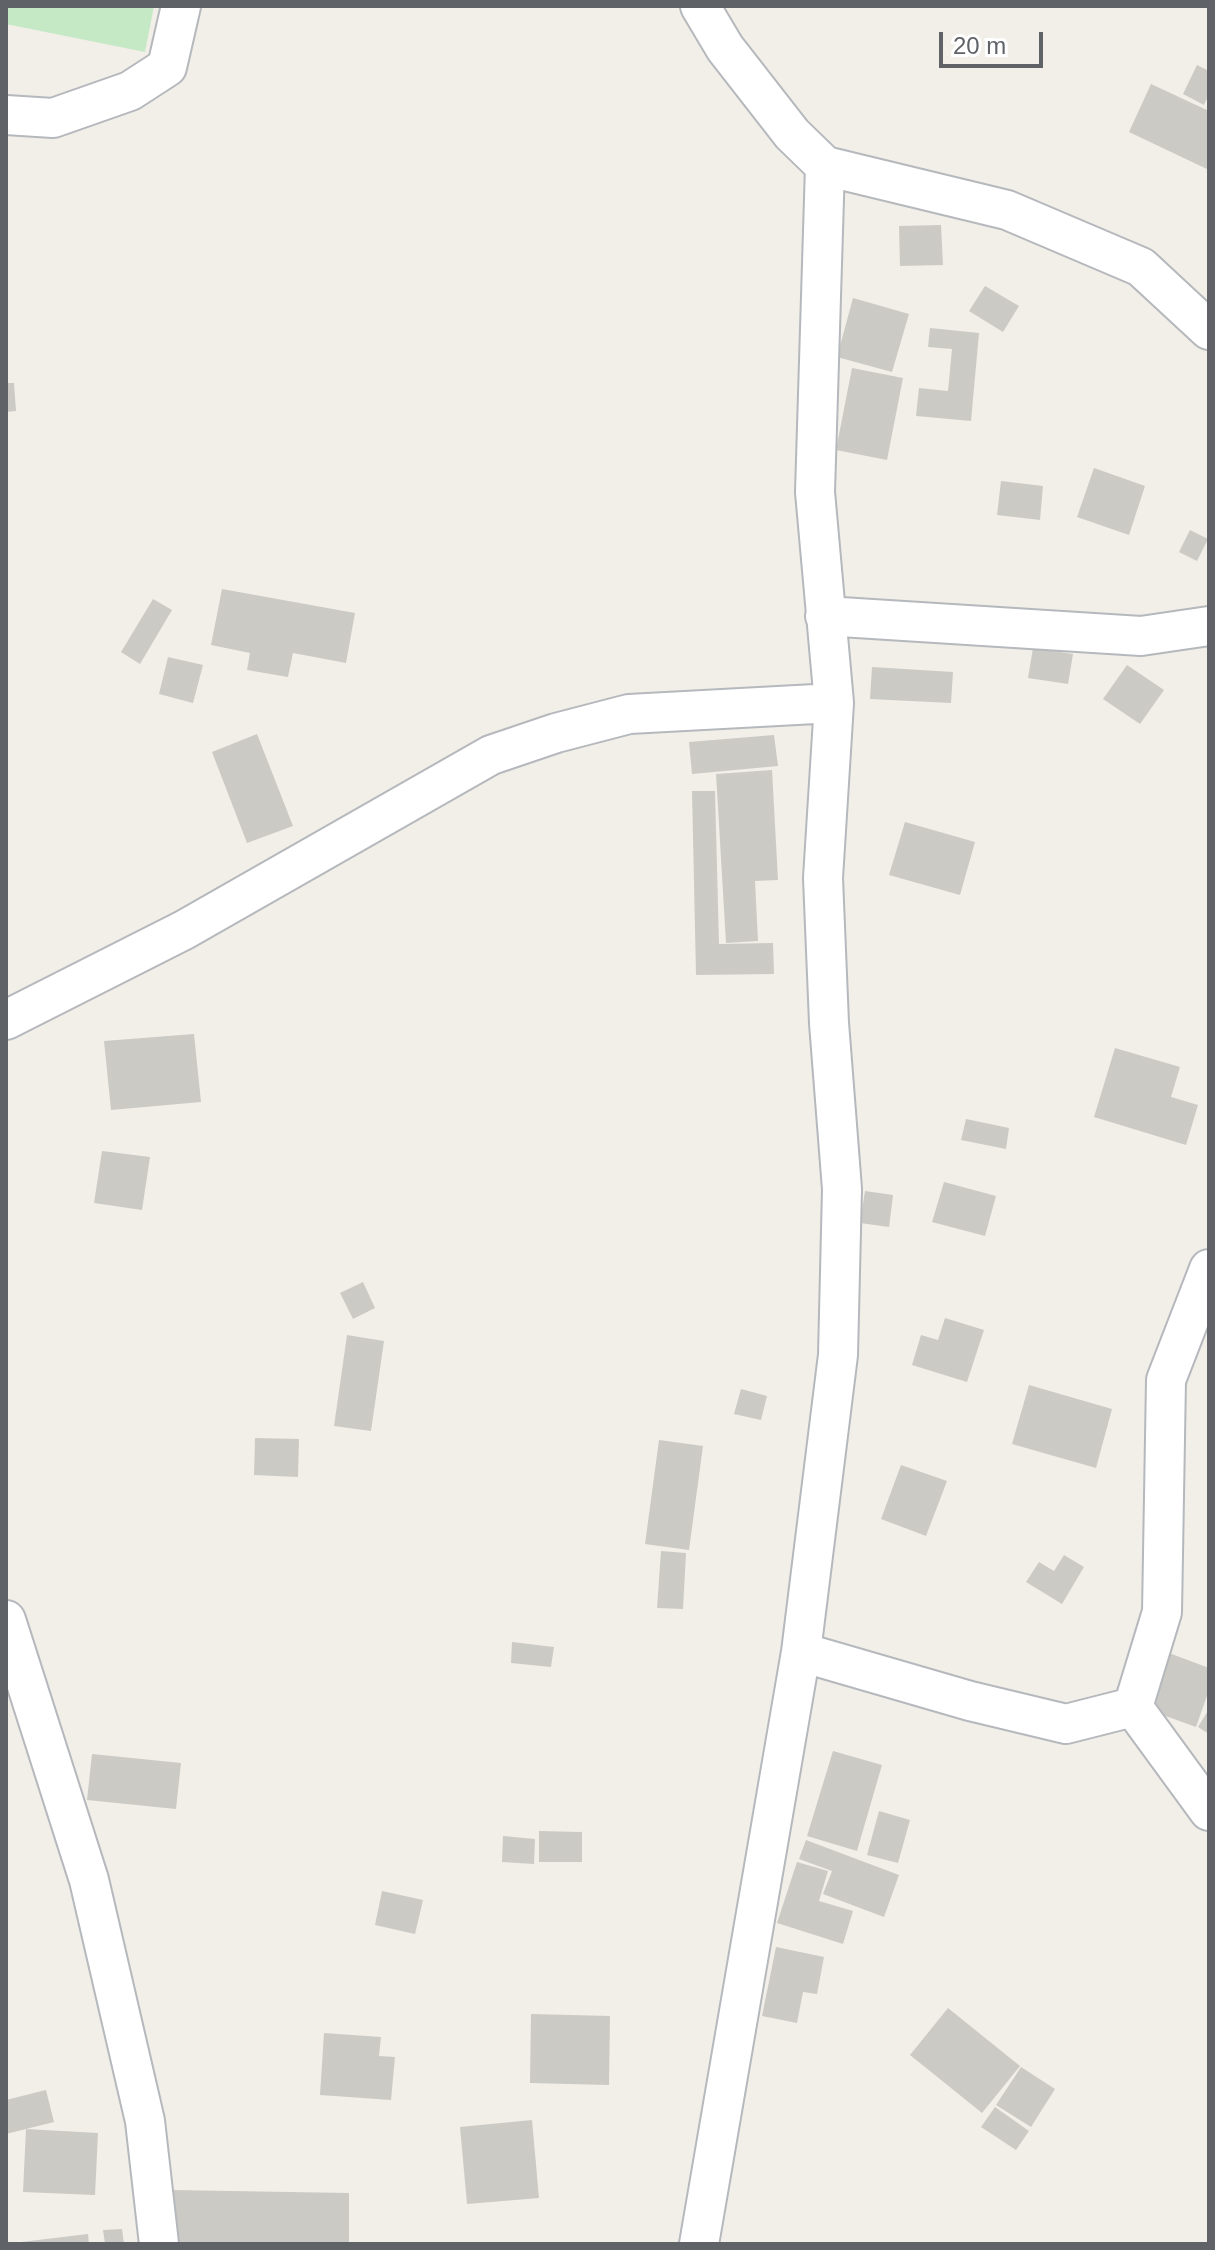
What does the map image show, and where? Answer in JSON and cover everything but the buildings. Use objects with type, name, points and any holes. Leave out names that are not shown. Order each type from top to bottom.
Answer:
[{"type":"street","points":[[6,115],[53,118],[130,91],[167,67],[181,6]]},
{"type":"street","points":[[700,6],[734,61],[792,134],[825,166],[1007,210],[1141,267],[1209,330]]},
{"type":"street","points":[[699,2244],[801,1652],[838,1355],[842,1189],[829,1023],[823,878],[834,703],[815,492],[825,166]]},
{"type":"street","points":[[825,616],[1141,636],[1209,626]]},
{"type":"street","points":[[6,1020],[184,930],[491,755],[556,733],[629,714],[834,703]]},
{"type":"street","points":[[1133,1707],[1162,1612],[1166,1380],[1209,1269]]},
{"type":"street","points":[[6,1620],[89,1880],[145,2121],[159,2244]]},
{"type":"street","points":[[801,1652],[970,1701],[1066,1724],[1133,1707]]},
{"type":"street","points":[[1133,1707],[1209,1811]]},
{"type":"green space","points":[[6,6],[154,6],[145,52],[6,24]]}]
